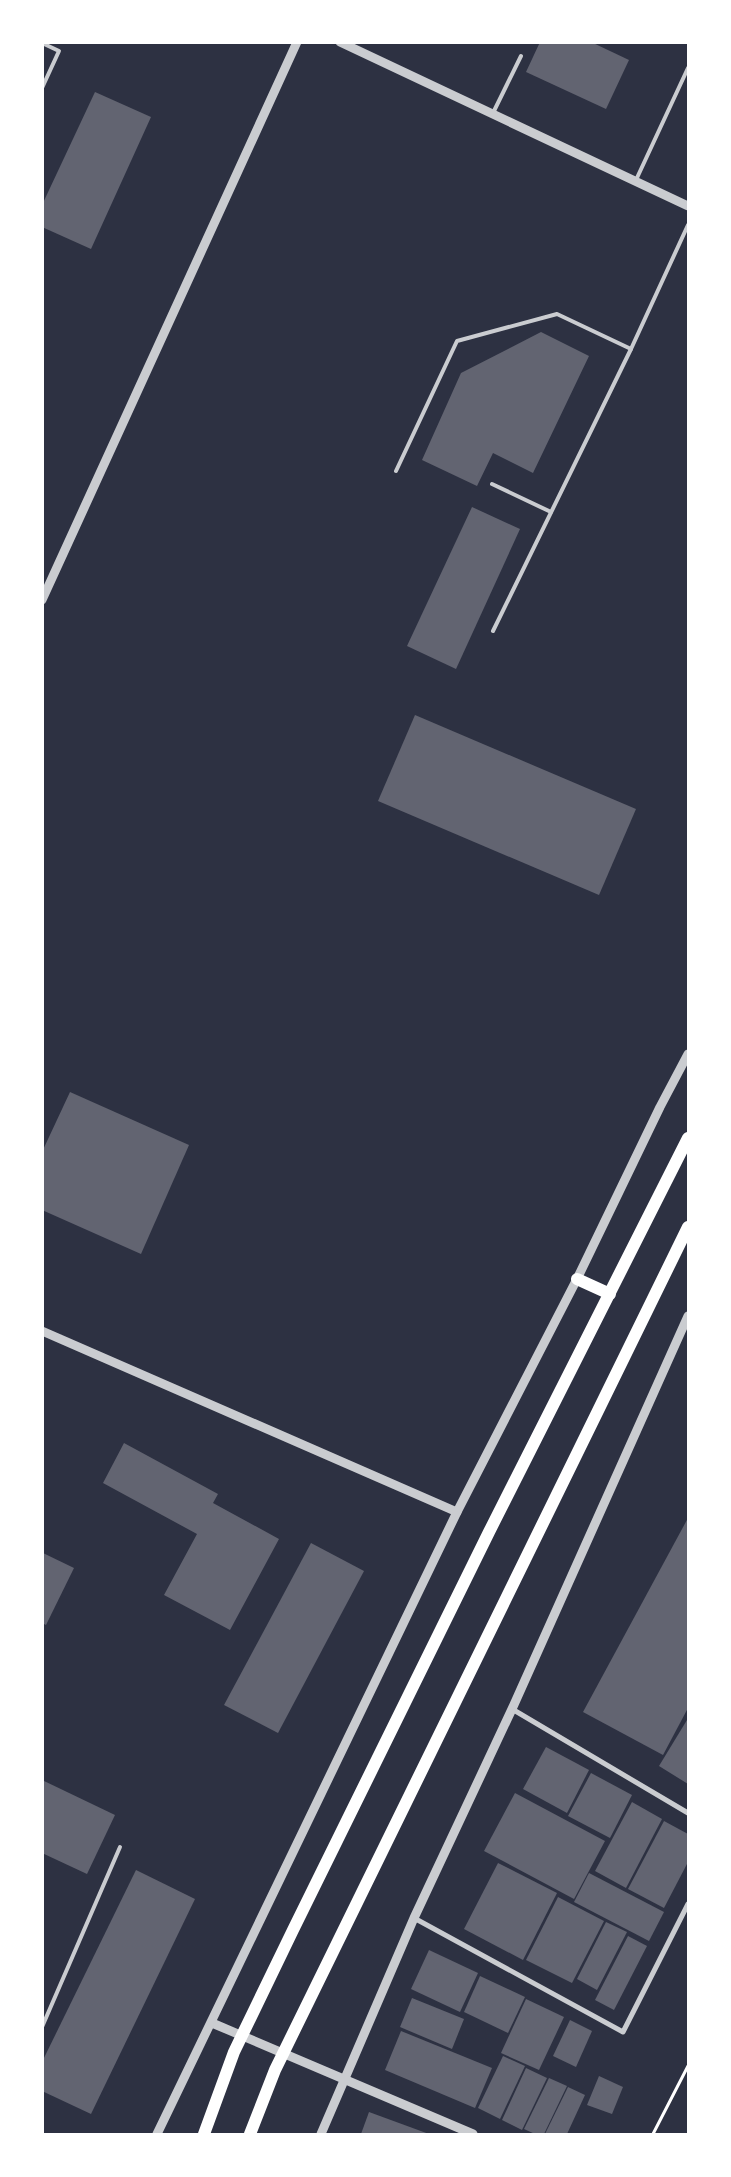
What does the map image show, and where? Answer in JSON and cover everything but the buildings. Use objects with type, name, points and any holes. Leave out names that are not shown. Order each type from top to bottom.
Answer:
[{"type":"main road","points":[[204,2134],[234,2052],[288,1939],[688,1138]]},
{"type":"main road","points":[[250,2134],[275,2070],[604,1395],[688,1227]]},
{"type":"main road","points":[[577,1279],[610,1294]]},
{"type":"street","points":[[42,600],[296,42]]},
{"type":"street","points":[[340,42],[688,206]]},
{"type":"street","points":[[157,2134],[457,1512],[577,1279],[660,1107],[688,1054]]},
{"type":"street","points":[[321,2134],[414,1918],[512,1709],[688,1316]]},
{"type":"street","points":[[42,1331],[457,1512]]},
{"type":"street","points":[[512,1709],[688,1813]]},
{"type":"street","points":[[414,1918],[623,2032],[688,1904]]},
{"type":"street","points":[[212,2023],[344,2081],[473,2134]]},
{"type":"lane","points":[[42,43],[59,51],[42,88]]},
{"type":"lane","points":[[493,113],[521,56]]},
{"type":"lane","points":[[636,180],[688,68]]},
{"type":"lane","points":[[493,631],[631,349],[688,225]]},
{"type":"lane","points":[[396,471],[457,341],[557,314],[631,349]]},
{"type":"lane","points":[[492,484],[551,512]]},
{"type":"lane","points":[[42,2027],[120,1847]]},
{"type":"path","points":[[653,2134],[688,2066]]}]
